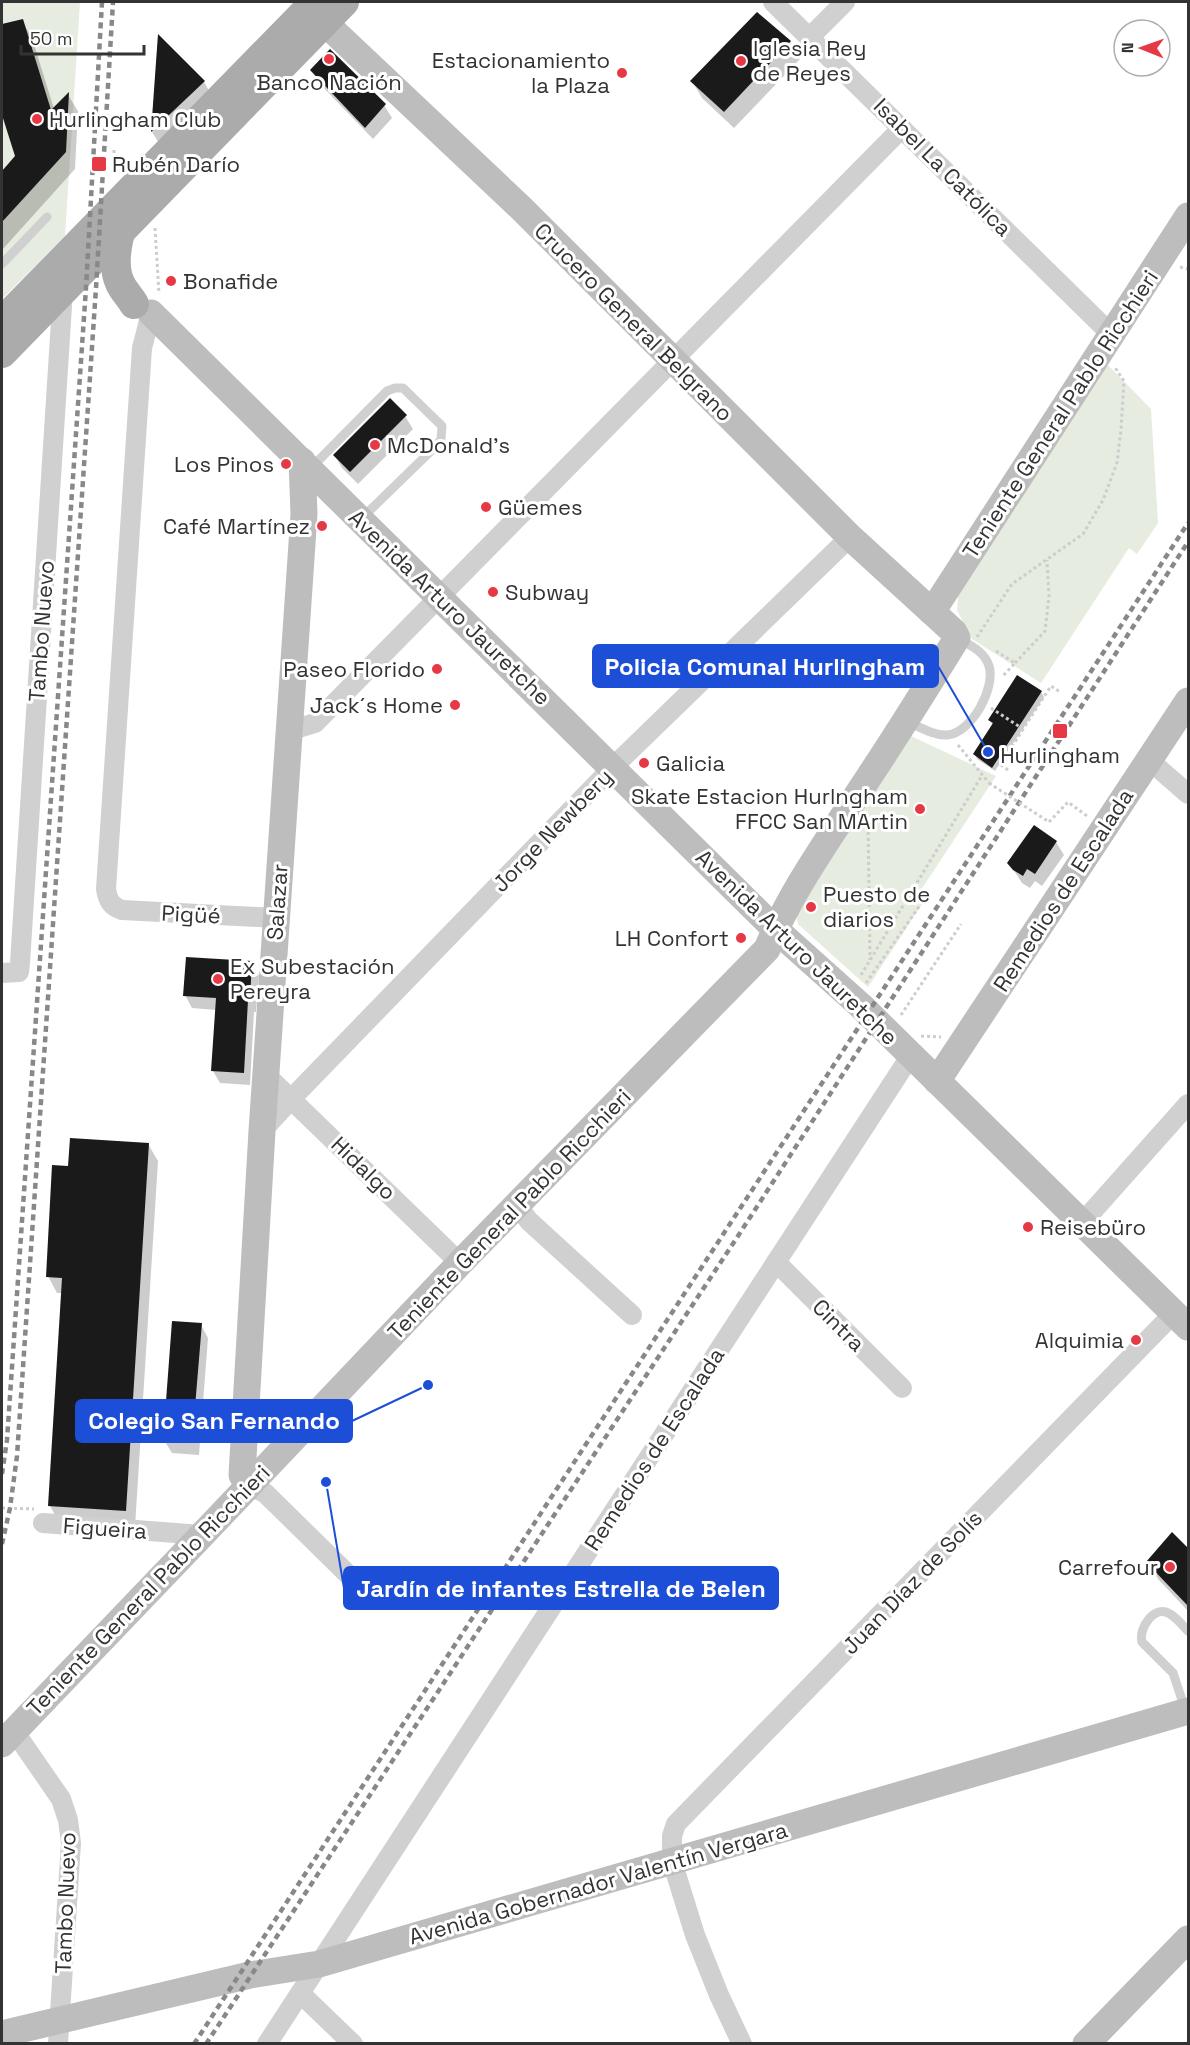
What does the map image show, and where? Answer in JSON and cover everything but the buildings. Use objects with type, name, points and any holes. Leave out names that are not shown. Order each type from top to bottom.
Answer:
[{"type":"main road","points":[[2,322],[146,191],[323,8]]},
{"type":"main road","points":[[2,353],[119,234],[146,191]]},
{"type":"main road","points":[[146,191],[132,238],[130,266],[136,287],[148,306]]},
{"type":"main road","points":[[119,234],[117,266],[120,283],[148,306]]},
{"type":"main road","points":[[63,290],[96,288],[148,306]]},
{"type":"street","name":"Isabel La Católica","points":[[773,2],[902,128],[1107,340]]},
{"type":"street","points":[[810,37],[844,2]]},
{"type":"street","name":"Crucero General Belgrano","points":[[323,8],[850,537],[954,632],[967,638]]},
{"type":"street","points":[[289,731],[315,723],[902,128]]},
{"type":"street","name":"Teniente General Pablo Ricchieri","points":[[932,612],[1188,216]]},
{"type":"street","name":"Tambo Nuevo","points":[[10,972],[63,290]]},
{"type":"street","name":"Avenida Arturo Jauretche","points":[[148,306],[775,929],[855,1000],[1181,1320]]},
{"type":"street","name":"Pigüé","points":[[148,306],[142,348],[106,889],[109,902],[122,910],[276,918]]},
{"type":"street","name":"Salazar","points":[[248,1485],[242,1475],[306,465]]},
{"type":"street","name":"Jorge Newbery","points":[[262,1131],[291,1098],[613,767],[850,537]]},
{"type":"street","name":"Teniente General Pablo Ricchieri","points":[[8,1737],[460,1263],[767,949],[775,929],[806,873],[906,721],[967,638]]},
{"type":"street","name":"Remedios de Escalada","points":[[937,1081],[1188,700]]},
{"type":"street","points":[[1149,760],[1188,794]]},
{"type":"street","name":"Remedios de Escalada","points":[[267,2043],[911,1055]]},
{"type":"street","name":"Hidalgo","points":[[266,1075],[460,1263]]},
{"type":"street","points":[[1082,1222],[1188,1104]]},
{"type":"street","points":[[517,1205],[529,1221],[632,1315]]},
{"type":"street","name":"Cintra","points":[[776,1262],[902,1388]]},
{"type":"street","name":"Juan Díaz de Solís","points":[[742,2043],[719,1995],[695,1935],[672,1861],[672,1836],[675,1824],[1181,1320]]},
{"type":"street","points":[[248,1485],[265,1493],[370,1596]]},
{"type":"street","name":"Figueira","points":[[43,1523],[202,1535]]},
{"type":"street","name":"Avenida Gobernador Valentín Vergara","points":[[2,2034],[59,2032],[250,1975],[319,1964],[1187,1711]]},
{"type":"street","name":"Tambo Nuevo","points":[[8,1737],[61,1799],[68,1820],[71,1843],[59,2032]]},
{"type":"street","points":[[1097,2040],[1188,1939]]},
{"type":"street","points":[[301,1994],[353,2043]]},
{"type":"lane","points":[[2,264],[47,216]]},
{"type":"lane","points":[[306,465],[387,391],[395,388],[403,388],[442,426],[441,439],[436,446],[361,520]]},
{"type":"lane","points":[[906,721],[939,734],[950,735],[973,719],[988,692],[991,678],[989,665],[981,652],[967,638]]},
{"type":"lane","points":[[1187,1711],[1173,1673],[1142,1642],[1140,1635],[1141,1629],[1156,1613],[1162,1612],[1170,1613],[1188,1631]]},
{"type":"path","points":[[146,191],[148,306]]},
{"type":"path","points":[[967,638],[1012,584],[1083,534],[1103,500],[1117,463],[1124,381],[1107,340]]},
{"type":"path","points":[[988,692],[1045,631],[1049,596],[1047,560]]},
{"type":"path","points":[[996,651],[1015,663]]},
{"type":"path","points":[[1008,771],[1001,765],[1051,686],[1060,692]]},
{"type":"path","points":[[982,702],[1023,729]]},
{"type":"path","points":[[950,735],[989,783],[1049,822],[1068,802],[1094,821]]},
{"type":"path","points":[[853,968],[862,975],[981,777]]},
{"type":"path","points":[[868,814],[870,962]]},
{"type":"path","points":[[855,1000],[925,898]]},
{"type":"path","points":[[888,1033],[961,924]]},
{"type":"path","points":[[2,1508],[43,1509],[43,1523]]},
{"type":"shaded area","name":"Hurlingham Club","points":[[2,2],[80,2],[65,236],[2,299]]},
{"type":"shaded area","points":[[1105,362],[1151,409],[1158,523],[1137,554],[1129,548],[1041,683],[972,639],[957,610],[959,588]]},
{"type":"shaded area","points":[[911,736],[996,776],[915,899],[922,904],[868,987],[798,924],[795,911]]},
{"type":"railway","points":[[2,1474],[7,1440],[86,288],[102,2]]},
{"type":"railway","points":[[2,1544],[10,1508],[17,1456],[96,288],[113,2]]},
{"type":"railway","points":[[194,2044],[1188,523]]},
{"type":"railway","points":[[206,2044],[736,1239],[1188,542]]},
{"type":"place","name":"Banco Nación","points":[[329,59]]},
{"type":"place","name":"Iglesia Rey de Reyes","points":[[741,61]]},
{"type":"place","name":"Estacionamiento la Plaza","points":[[622,73]]},
{"type":"place","name":"Hurlingham Club","points":[[37,119]]},
{"type":"place","name":"Rubén Darío","points":[[99,164]]},
{"type":"place","name":"Bonafide","points":[[171,281]]},
{"type":"place","name":"McDonald's","points":[[375,445]]},
{"type":"place","name":"Los Pinos","points":[[286,464]]},
{"type":"place","name":"Güemes","points":[[486,507]]},
{"type":"place","name":"Café Martínez","points":[[322,526]]},
{"type":"place","name":"Subway","points":[[493,592]]},
{"type":"place","name":"Paseo Florido","points":[[437,669]]},
{"type":"place","name":"Jack´s Home","points":[[455,705]]},
{"type":"place","name":"Hurlingham","points":[[1060,731]]},
{"type":"place","name":"Policia Comunal Hurlingham","points":[[988,752]]},
{"type":"place","name":"Galicia","points":[[644,763]]},
{"type":"place","name":"Skate Estacion Hurlngham FFCC San MArtin","points":[[920,809]]},
{"type":"place","name":"Puesto de diarios","points":[[811,907]]},
{"type":"place","name":"LH Confort","points":[[741,938]]},
{"type":"place","name":"Ex Subestación Pereyra","points":[[218,979]]},
{"type":"place","name":"Reisebüro","points":[[1028,1227]]},
{"type":"place","name":"Alquimia","points":[[1136,1340]]},
{"type":"place","name":"Colegio San Fernando","points":[[428,1385]]},
{"type":"place","name":"Jardín de infantes Estrella de Belen","points":[[326,1482]]},
{"type":"place","name":"Carrefour","points":[[1170,1567]]}]
